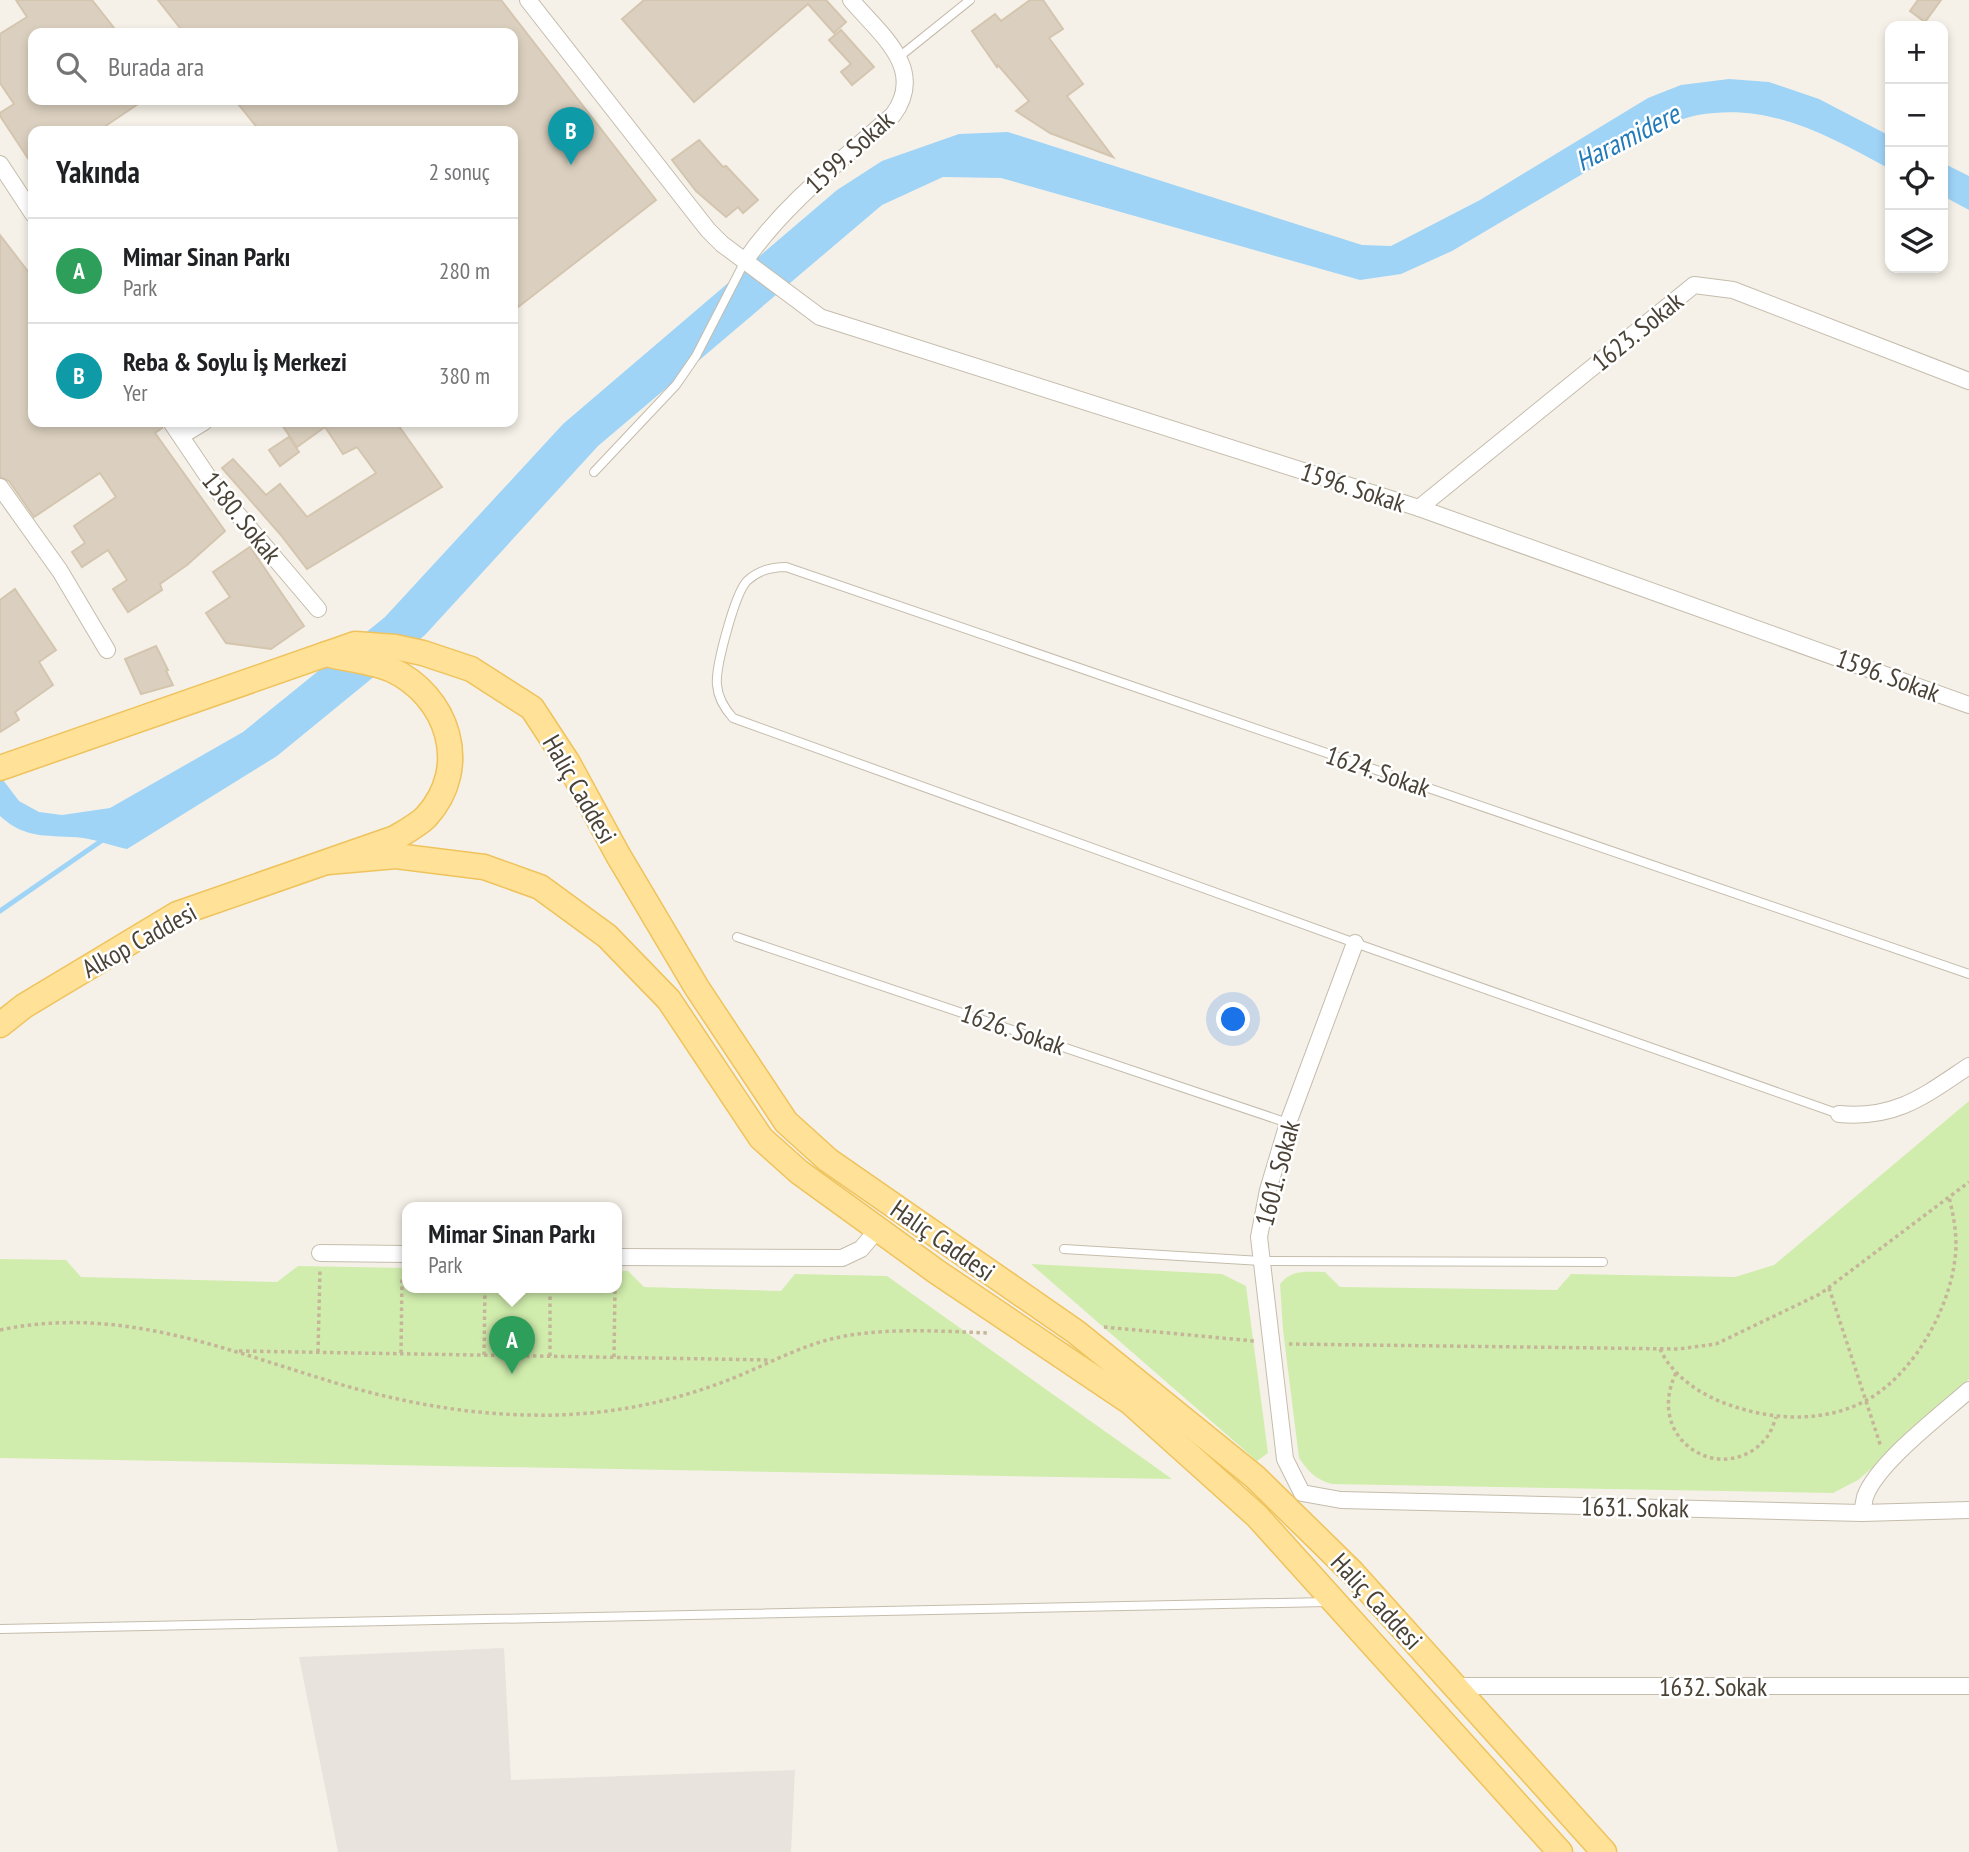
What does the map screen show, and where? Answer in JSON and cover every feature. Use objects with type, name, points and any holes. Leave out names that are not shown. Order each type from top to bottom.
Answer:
[{"type":"main road","name":"Haliç Caddesi","points":[[326,654],[355,644],[395,646],[423,653],[471,669],[532,708],[568,763],[696,988],[786,1122],[828,1160],[1086,1340],[1255,1477],[1298,1504],[1352,1573],[1604,1852]]},
{"type":"main road","points":[[0,768],[326,654],[389,669],[425,692],[442,721],[451,746],[452,767],[443,791],[426,817],[395,838],[328,862]]},
{"type":"main road","name":"Haliç Caddesi","points":[[328,862],[396,856],[484,867],[540,887],[607,936],[669,1000],[761,1138],[799,1172],[937,1272],[1130,1402],[1257,1516],[1560,1852]]},
{"type":"main road","name":"Alkop Caddesi","points":[[0,1025],[24,1006],[177,914],[328,862]]},
{"type":"main road","points":[[1277,1539],[1298,1504]]},
{"type":"street","name":"1596. Sokak","points":[[528,0],[708,230],[820,317],[1419,508],[1969,705]]},
{"type":"street","points":[[851,0],[899,57]]},
{"type":"street","name":"1599. Sokak","points":[[745,261],[768,228],[893,115],[905,92],[904,69],[899,57]]},
{"type":"street","points":[[0,164],[28,206]]},
{"type":"street","name":"1623. Sokak","points":[[1419,508],[1694,285],[1733,290],[1969,381]]},
{"type":"street","name":"1580. Sokak","points":[[175,427],[217,491],[318,609]]},
{"type":"street","points":[[181,436],[196,427]]},
{"type":"street","points":[[0,487],[60,571],[107,650]]},
{"type":"street","name":"1601. Sokak","points":[[1298,1504],[1285,1460],[1259,1237],[1262,1216],[1288,1123],[1355,943]]},
{"type":"street","points":[[1839,1114],[1882,1114],[1923,1097],[1969,1066]]},
{"type":"street","points":[[622,1257],[831,1260],[861,1249],[878,1229]]},
{"type":"street","points":[[320,1253],[402,1254]]},
{"type":"street","points":[[1862,1513],[1865,1497],[1873,1482],[1969,1390]]},
{"type":"street","name":"1631. Sokak","points":[[1298,1504],[1341,1500],[1862,1513],[1969,1510]]},
{"type":"street","name":"1632. Sokak","points":[[1456,1686],[1969,1686]]},
{"type":"lane","points":[[899,57],[970,0]]},
{"type":"lane","points":[[594,472],[676,385],[696,356],[745,261]]},
{"type":"lane","name":"1624. Sokak","points":[[1355,943],[733,718],[720,699],[717,679],[741,587],[754,574],[764,569],[786,567],[1969,975]]},
{"type":"lane","name":"1626. Sokak","points":[[737,937],[1288,1123]]},
{"type":"lane","points":[[1355,943],[1839,1114]]},
{"type":"lane","points":[[1064,1249],[1261,1261],[1603,1262]]},
{"type":"lane","points":[[0,1629],[1334,1602]]},
{"type":"path","points":[[1086,1340],[1103,1327],[1272,1342],[1660,1349],[1716,1344],[1820,1294],[1969,1182]]},
{"type":"path","points":[[1660,1349],[1676,1373],[1712,1398],[1742,1409],[1776,1417],[1812,1417],[1841,1411],[1866,1401],[1897,1377],[1920,1350],[1938,1317],[1948,1290],[1956,1245],[1949,1197]]},
{"type":"path","points":[[318,1352],[320,1253]]},
{"type":"path","points":[[401,1353],[402,1277]]},
{"type":"path","points":[[1829,1288],[1888,1466]]},
{"type":"path","points":[[484,1355],[485,1293]]},
{"type":"path","points":[[550,1293],[550,1356]]},
{"type":"path","points":[[614,1357],[615,1293]]},
{"type":"path","points":[[0,1330],[75,1323],[132,1325],[234,1350],[347,1386],[405,1401],[470,1412],[530,1415],[595,1414],[660,1403],[734,1378],[796,1350],[844,1336],[936,1331],[990,1333]]},
{"type":"path","points":[[234,1350],[774,1360]]},
{"type":"path","points":[[1676,1373],[1667,1403],[1671,1424],[1681,1441],[1711,1459],[1727,1459],[1757,1447],[1768,1436],[1776,1417]]},
{"type":"shaded area","points":[[504,1648],[511,1780],[795,1770],[791,1852],[338,1852],[299,1657]]},
{"type":"green space","points":[[1969,1101],[1969,1379],[1858,1480],[1833,1493],[1332,1484],[1313,1474],[1299,1458],[1280,1284],[1289,1276],[1300,1272],[1325,1272],[1340,1287],[1557,1290],[1571,1274],[1735,1277],[1774,1265]]},
{"type":"green space","points":[[0,1259],[66,1260],[81,1277],[277,1282],[298,1266],[402,1268],[402,1293],[622,1293],[622,1271],[628,1271],[644,1287],[781,1291],[795,1274],[887,1276],[1172,1479],[0,1458]]},
{"type":"green space","points":[[1031,1264],[1222,1274],[1246,1286],[1268,1453],[1257,1461]]},
{"type":"water","name":"Haramidere","points":[[1729,79],[1769,82],[1819,99],[1885,133],[1885,166],[1821,134],[1774,118],[1725,112],[1694,116],[1662,127],[1452,251],[1401,274],[1360,280],[1001,178],[943,177],[882,205],[598,446],[425,635],[277,756],[127,849],[83,838],[29,833],[0,816],[0,776],[19,801],[39,812],[62,815],[110,808],[243,732],[385,617],[563,424],[837,190],[882,161],[959,134],[1008,132],[1362,245],[1391,246],[1480,200],[1648,98],[1681,85]]},
{"type":"water","points":[[1948,166],[1969,176],[1969,210],[1948,199]]},
{"type":"building","points":[[16,0],[92,0],[114,28],[28,28],[28,105],[137,105],[105,126],[28,126],[28,158],[0,116],[0,113],[14,104],[0,83],[0,34],[27,17]]},
{"type":"building","points":[[158,0],[501,0],[656,200],[518,307],[518,126],[256,126],[239,105],[518,105],[518,28],[180,28]]},
{"type":"building","points":[[644,0],[826,0],[846,22],[834,33],[808,4],[694,102],[622,19]]},
{"type":"building","points":[[1030,0],[1043,0],[1063,29],[1049,38],[1083,84],[1067,96],[1113,157],[1050,133],[1016,111],[1029,101],[998,65],[997,67],[972,31],[995,14],[1001,21]]},
{"type":"building","points":[[1918,0],[1941,0],[1926,21],[1910,11]]},
{"type":"building","points":[[841,30],[874,67],[852,85],[841,72],[851,64],[829,40]]},
{"type":"building","points":[[699,140],[758,200],[743,213],[738,207],[726,217],[696,191],[672,160]]},
{"type":"building","points":[[0,235],[28,271],[28,427],[162,427],[155,433],[225,531],[187,565],[160,584],[162,590],[128,612],[113,589],[127,580],[108,550],[82,567],[72,552],[85,543],[74,526],[116,497],[100,473],[34,517],[9,481],[0,477]]},
{"type":"building","points":[[283,427],[325,427],[297,447]]},
{"type":"building","points":[[325,427],[400,427],[442,487],[307,569],[222,468],[233,459],[266,495],[280,484],[307,517],[376,473],[357,447],[343,454]]},
{"type":"building","points":[[289,437],[299,452],[280,466],[269,450]]},
{"type":"building","points":[[250,547],[304,626],[271,649],[226,643],[206,613],[230,597],[213,572]]},
{"type":"building","points":[[15,589],[56,650],[39,662],[53,685],[15,712],[19,720],[0,732],[0,600]]},
{"type":"building","points":[[156,646],[173,685],[141,694],[125,659]]},
{"type":"waterway","points":[[0,911],[104,839]]},
{"type":"place","name":"Reba & Soylu İş Merkezi","points":[[571,165]]},
{"type":"place","name":"Mimar Sinan Parkı","points":[[512,1374]]}]
